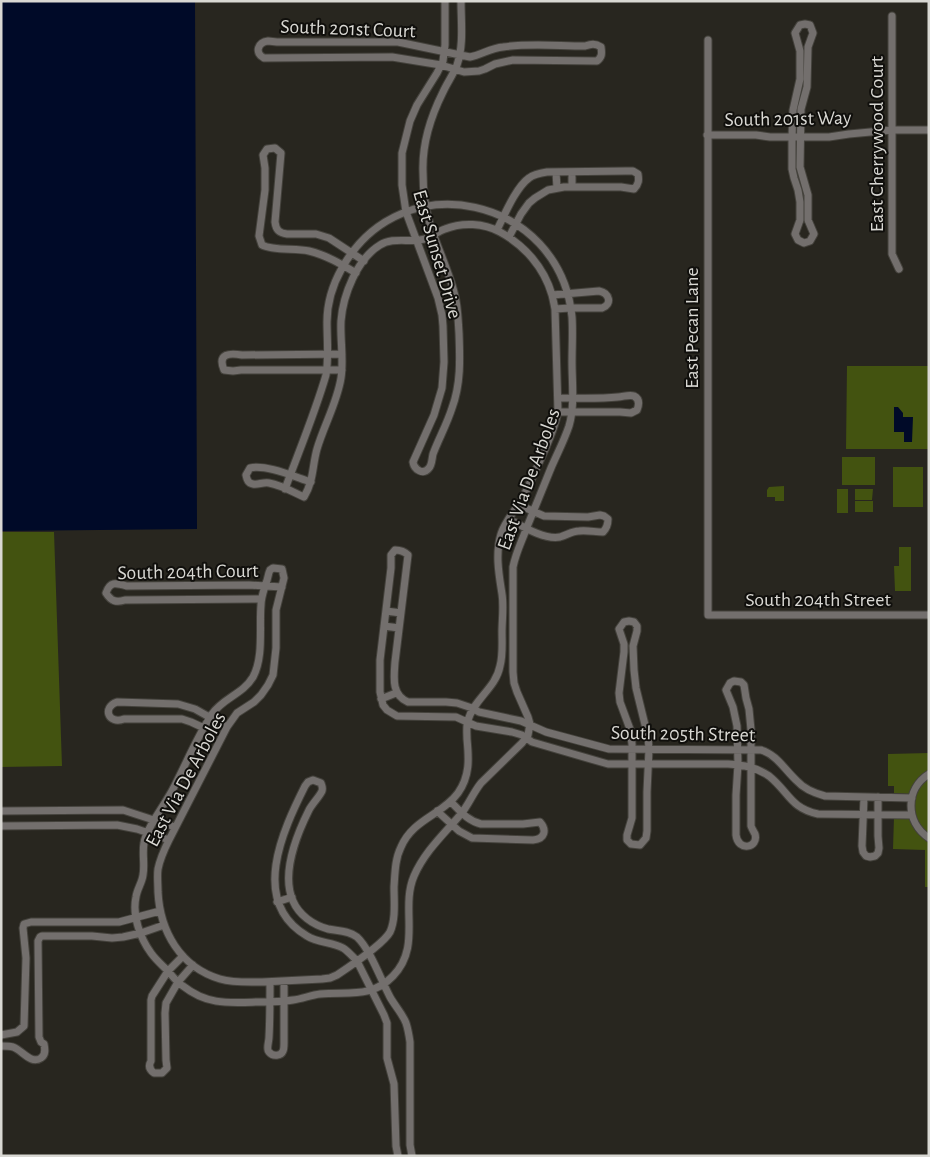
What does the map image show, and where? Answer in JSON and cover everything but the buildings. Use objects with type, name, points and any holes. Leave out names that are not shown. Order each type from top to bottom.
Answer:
[{"type":"street","name":"East Sunset Drive","points":[[445,1],[445,51],[437,73],[417,105],[410,121],[402,153],[401,168],[406,212],[441,308],[443,326],[444,375],[438,401],[413,462],[414,467],[421,471],[429,468],[431,464],[433,454],[455,399],[459,372],[457,304],[433,235],[426,206],[423,171],[424,148],[429,126],[460,55],[461,1]]},
{"type":"street","name":"East Cherrywood Court","points":[[892,16],[892,254],[899,270]]},
{"type":"street","name":"East Pecan Lane","points":[[708,40],[708,616]]},
{"type":"street","name":"South 201st Court","points":[[268,41],[387,42],[408,44],[460,55],[476,56],[494,48],[511,46],[585,46],[591,44],[597,44],[601,47],[602,53],[597,61],[511,60],[503,61],[485,69],[464,72],[440,65],[397,57],[264,58],[260,56],[258,48],[263,42],[268,41]]},
{"type":"street","points":[[525,45],[525,60]]},
{"type":"street","points":[[511,46],[511,60]]},
{"type":"street","points":[[797,109],[802,189],[800,220],[795,234],[798,240],[806,243],[812,240],[814,234],[808,220],[808,195],[802,189],[792,169],[792,137],[804,58]]},
{"type":"street","name":"South 201st Way","points":[[707,135],[829,137],[892,130],[929,130]]},
{"type":"street","points":[[356,273],[330,258],[310,251],[270,248],[262,245],[259,236],[264,190],[265,168],[263,155],[267,149],[275,148],[281,153],[275,222],[277,230],[282,234],[316,234],[329,238],[364,261]]},
{"type":"street","points":[[497,230],[523,183],[540,173],[633,171],[638,174],[639,182],[634,189],[621,187],[572,187],[548,190],[535,198],[521,214],[509,237]]},
{"type":"street","points":[[556,172],[557,188]]},
{"type":"street","points":[[572,172],[572,187]]},
{"type":"street","name":"East Via De Arboles","points":[[373,989],[362,993],[323,994],[294,1000],[270,1002],[216,1002],[194,994],[178,982],[150,952],[140,933],[136,897],[143,876],[144,843],[148,833],[204,728],[219,705],[239,692],[253,677],[261,641],[262,599],[270,570],[273,568],[282,569],[284,573],[276,610],[276,648],[272,674],[268,685],[254,702],[237,713],[227,727],[160,859],[158,870],[160,912],[171,941],[183,956],[193,965],[210,975],[231,981],[270,982],[330,978],[337,975],[386,938],[390,932],[394,913],[396,864],[401,846],[418,825],[450,802],[462,786],[468,769],[467,722],[472,708],[496,679],[501,664],[502,600],[498,573],[501,533],[525,495],[555,425],[558,412],[555,309],[552,295],[545,277],[521,246],[497,230],[471,224],[451,227],[417,241],[384,243],[372,252],[356,273],[349,287],[343,310],[341,330],[342,370],[336,399],[316,450],[311,482],[304,496],[285,489],[323,386],[327,370],[328,309],[335,281],[351,253],[361,241],[379,226],[406,212],[426,206],[445,204],[469,206],[488,211],[516,224],[543,247],[554,264],[567,293],[572,326],[572,412],[566,434],[526,528],[513,566],[514,683],[530,724]]},
{"type":"street","points":[[552,295],[599,291],[605,292],[607,295],[608,304],[602,308],[555,309]]},
{"type":"street","points":[[342,354],[242,355],[230,353],[222,360],[224,370],[229,371],[342,370]]},
{"type":"street","points":[[558,398],[633,396],[637,399],[638,406],[637,410],[631,413],[558,412]]},
{"type":"street","points":[[285,489],[267,483],[254,485],[246,480],[246,475],[250,468],[254,467],[273,469],[311,482]]},
{"type":"street","points":[[509,519],[548,537],[559,537],[578,531],[603,532],[608,524],[608,519],[600,515],[544,516],[519,505]]},
{"type":"street","points":[[396,550],[405,552],[408,555],[401,613],[394,678],[396,693],[404,700],[397,716],[387,710],[381,700],[380,692],[380,660],[391,555],[396,550]]},
{"type":"street","name":"South 204th Court","points":[[262,599],[125,600],[117,602],[112,600],[106,593],[111,584],[127,586],[249,584],[282,587]]},
{"type":"street","points":[[386,611],[401,613]]},
{"type":"street","name":"South 204th Street","points":[[708,616],[929,615]]},
{"type":"street","points":[[629,621],[634,622],[637,626],[633,646],[634,670],[649,749],[646,838],[640,845],[635,846],[628,840],[632,818],[632,737],[620,702],[619,693],[624,644],[619,629],[621,624],[629,621]]},
{"type":"street","points":[[384,626],[399,628]]},
{"type":"street","points":[[734,681],[741,682],[744,685],[750,714],[752,749],[751,826],[756,838],[752,845],[746,847],[740,845],[736,835],[738,764],[736,717],[726,690],[730,683],[734,681]]},
{"type":"street","points":[[381,700],[396,693]]},
{"type":"street","name":"South 205th Street","points":[[404,700],[408,702],[452,702],[463,704],[479,712],[521,721],[546,732],[609,749],[761,750],[770,754],[797,782],[825,796],[912,798]]},
{"type":"street","points":[[204,728],[191,722],[174,718],[124,719],[118,721],[112,719],[108,714],[109,708],[117,702],[178,704],[195,709],[227,727]]},
{"type":"street","name":"South 205th Street","points":[[397,716],[456,717],[476,726],[522,735],[532,742],[602,763],[738,764],[751,767],[769,776],[793,802],[811,813],[825,815],[912,815]]},
{"type":"street","points":[[373,989],[384,984],[394,976],[404,961],[410,931],[411,886],[423,859],[462,813],[481,783],[526,738],[530,724]]},
{"type":"street","points":[[929,774],[918,785],[912,798],[911,810],[915,824],[929,838]]},
{"type":"street","points":[[398,1156],[394,1084],[388,1058],[387,1023],[373,989],[363,976],[359,959],[341,947],[314,940],[300,932],[288,921],[278,902],[275,873],[282,836],[289,817],[308,782],[313,780],[321,783],[322,787],[299,833],[290,866],[289,884],[292,897],[297,908],[311,922],[322,927],[339,930],[357,938],[368,952],[391,998],[402,1014],[409,1031],[410,1042],[411,1155]]},
{"type":"street","points":[[864,797],[862,846],[863,852],[866,856],[870,857],[875,856],[879,848],[878,797]]},
{"type":"street","points":[[438,811],[451,824],[467,835],[477,838],[534,840],[544,835],[543,825],[540,822],[481,824],[462,813],[450,802]]},
{"type":"street","points":[[1,812],[117,809],[175,827]]},
{"type":"street","points":[[1,826],[117,825],[168,840]]},
{"type":"street","points":[[275,885],[289,884]]},
{"type":"street","points":[[278,902],[292,897]]},
{"type":"street","points":[[1,1035],[17,1032],[24,1026],[26,958],[24,924],[31,922],[119,922],[160,912]]},
{"type":"street","points":[[1,1046],[13,1047],[27,1057],[36,1060],[44,1055],[44,1044],[39,1037],[38,941],[40,937],[123,937],[164,925]]},
{"type":"street","points":[[183,956],[168,971],[151,1000],[151,1061],[149,1066],[154,1073],[162,1073],[167,1068],[166,1007],[178,982],[193,965]]},
{"type":"street","points":[[270,982],[268,1048],[274,1055],[278,1055],[281,1054],[284,1048],[284,981]]},
{"type":"green space","points":[[847,366],[929,366],[929,449],[846,449]]},
{"type":"green space","points":[[842,457],[875,457],[875,485],[842,485]]},
{"type":"green space","points":[[893,467],[923,467],[923,507],[893,507]]},
{"type":"green space","points":[[784,486],[784,501],[775,501],[775,497],[767,497],[769,487]]},
{"type":"green space","points":[[837,489],[848,489],[848,513],[837,513]]},
{"type":"green space","points":[[855,489],[873,489],[872,500],[855,500]]},
{"type":"green space","points":[[855,501],[873,501],[873,512],[855,512]]},
{"type":"green space","points":[[1,532],[54,532],[62,766],[1,767]]},
{"type":"green space","points":[[899,547],[911,547],[911,591],[895,591],[894,566],[899,566]]},
{"type":"green space","points":[[929,753],[929,887],[925,887],[925,850],[893,849],[894,817],[909,817],[909,794],[894,793],[894,786],[888,786],[888,754]]},
{"type":"water","points":[[1,1],[195,1],[197,529],[1,531]]},
{"type":"water","points":[[894,407],[898,407],[903,413],[903,417],[913,417],[912,442],[904,442],[904,432],[894,432]]}]
